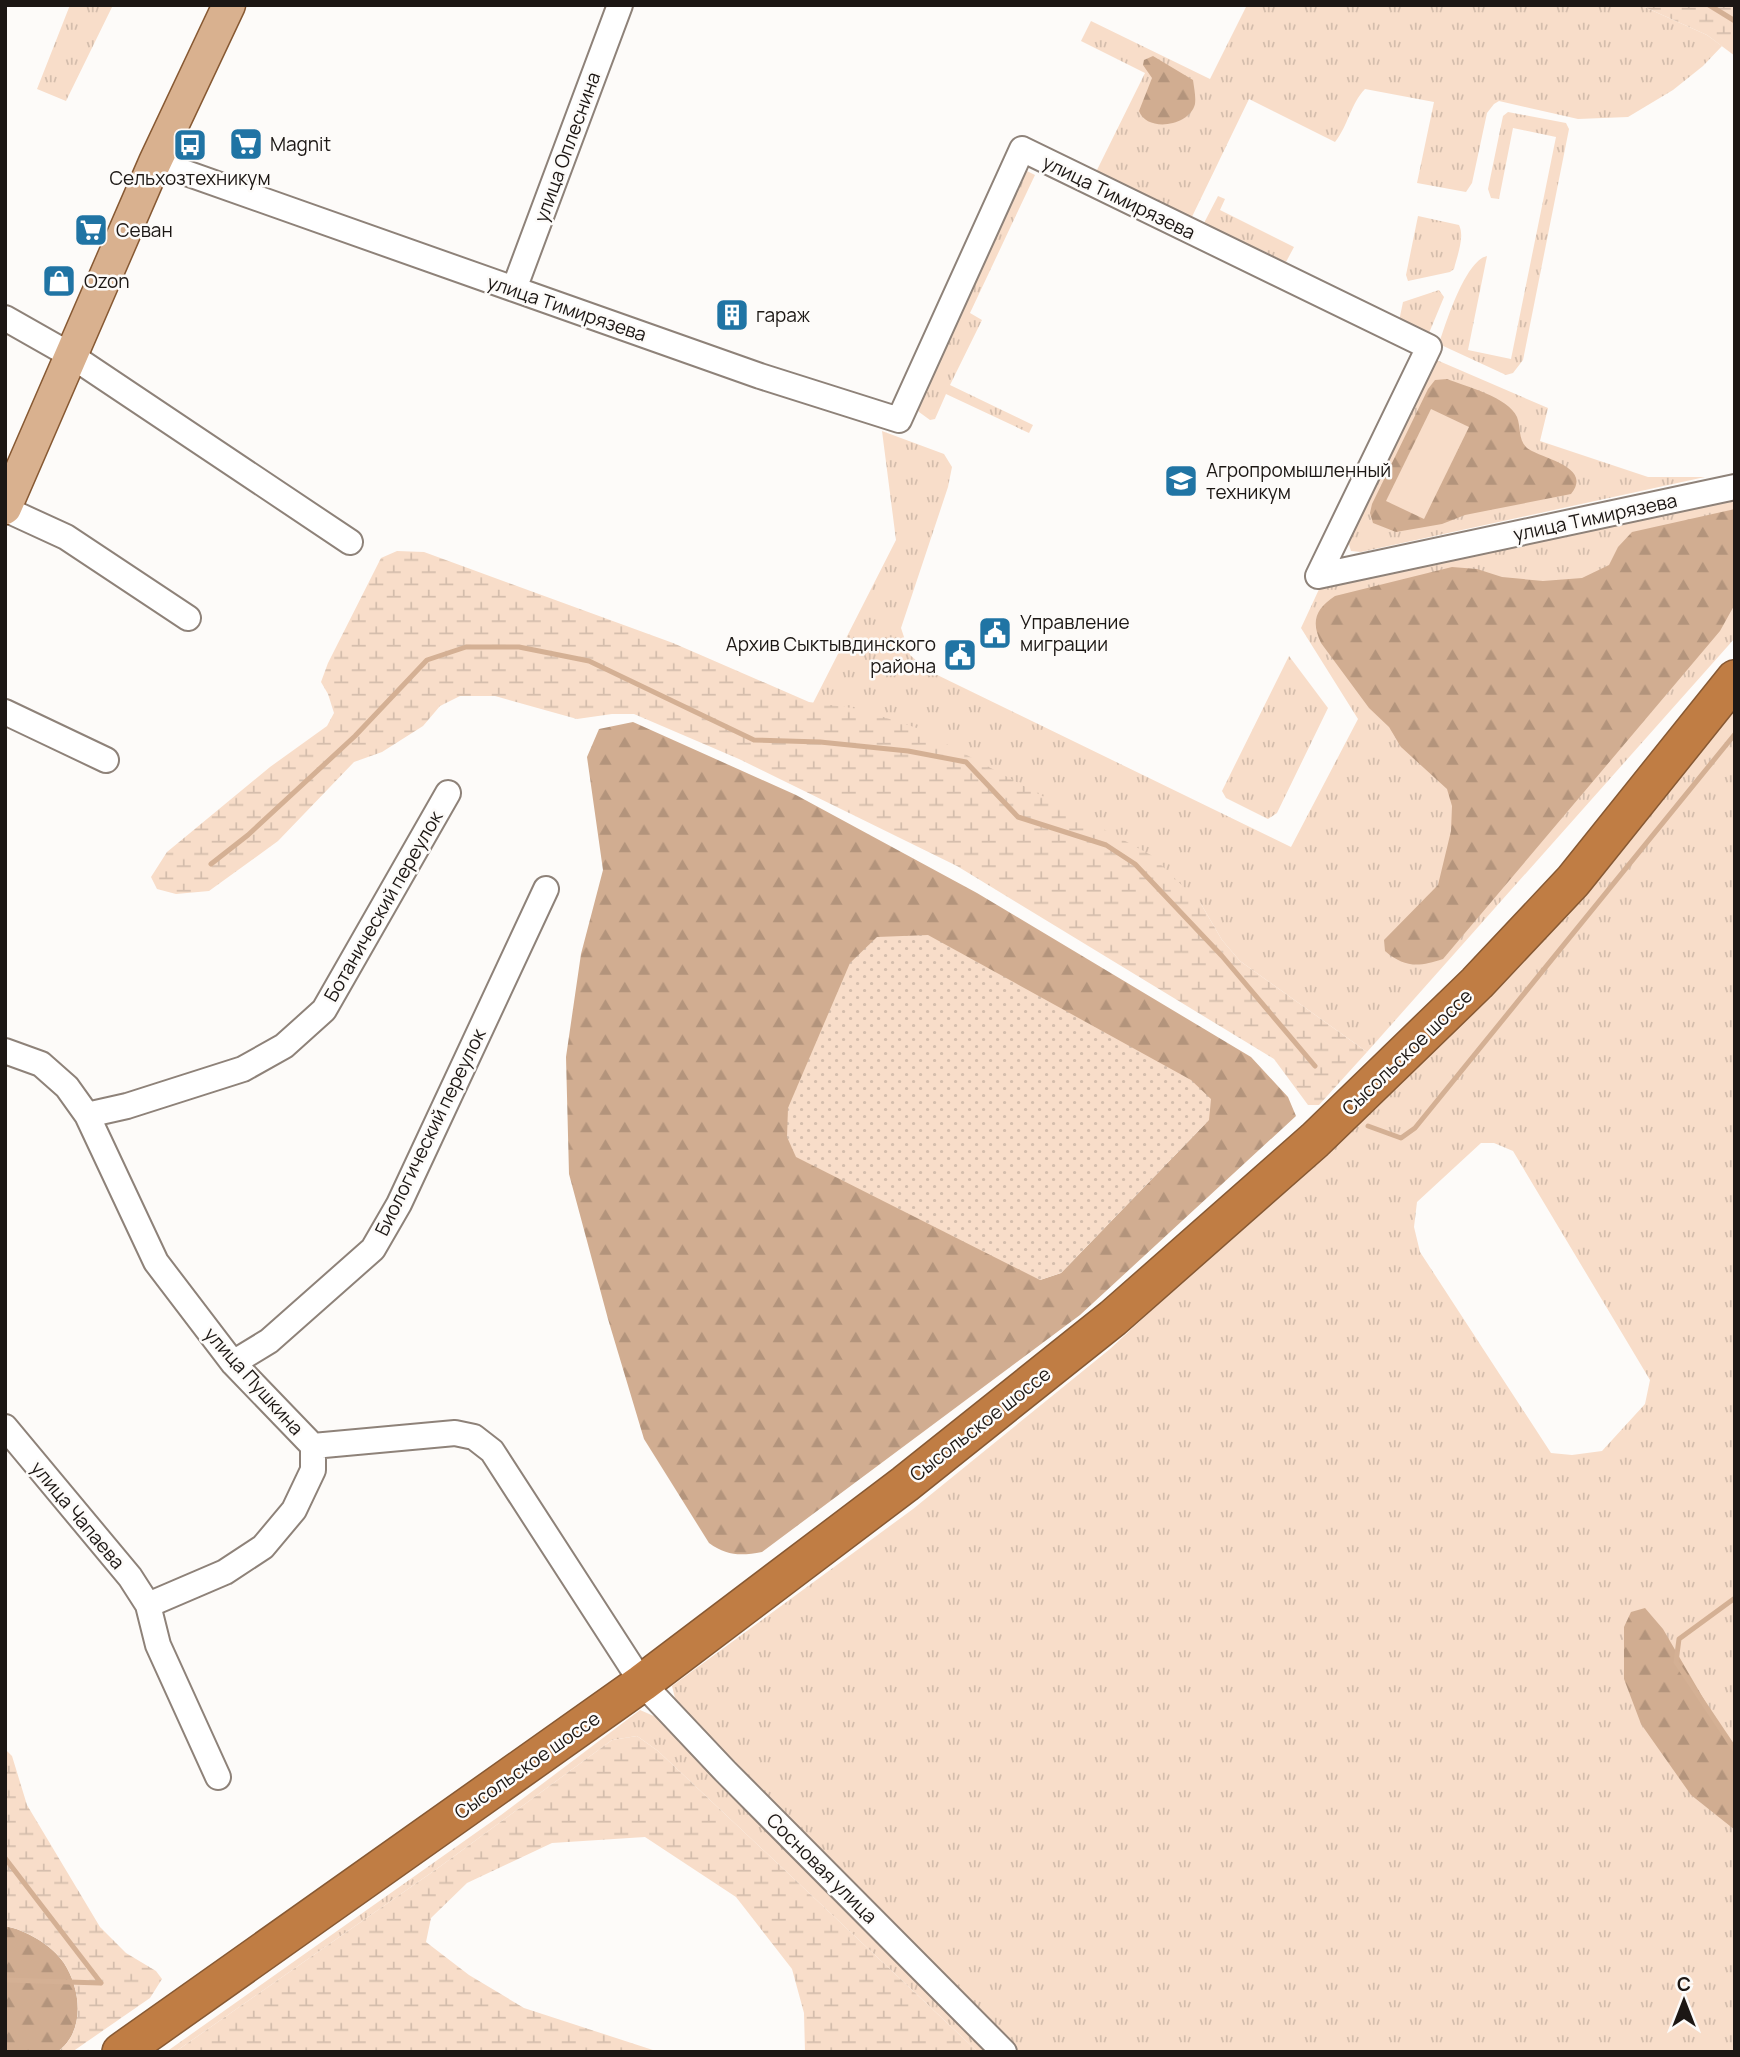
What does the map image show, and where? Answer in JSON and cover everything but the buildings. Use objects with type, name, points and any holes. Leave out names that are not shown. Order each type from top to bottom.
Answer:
[{"type":"highway","name":"Сысольское шоссе","points":[[121,2052],[642,1683],[905,1484],[1095,1333],[1315,1140],[1477,984],[1573,881],[1735,679]]},
{"type":"main road","points":[[5,508],[155,162],[229,5]]},
{"type":"street","name":"улица Оплеснина","points":[[514,289],[620,5]]},
{"type":"street","name":"улица Тимирязева","points":[[155,162],[760,376],[899,420],[1022,149],[1429,347],[1318,576],[1735,486]]},
{"type":"street","points":[[5,318],[72,356],[350,542]]},
{"type":"street","points":[[5,508],[65,537],[188,618]]},
{"type":"street","points":[[5,712],[106,760]]},
{"type":"street","name":"Ботанический переулок","points":[[87,1115],[127,1106],[243,1069],[284,1046],[324,1010],[448,793]]},
{"type":"street","name":"Биологический переулок","points":[[233,1363],[269,1341],[373,1249],[399,1204],[546,889]]},
{"type":"street","name":"улица Пушкина","points":[[5,1052],[41,1064],[67,1087],[87,1115],[156,1262],[233,1363],[313,1446],[454,1433],[474,1437],[492,1451],[642,1683]]},
{"type":"street","name":"улица Чапаева","points":[[5,1427],[130,1577],[148,1605],[158,1645],[218,1777]]},
{"type":"street","points":[[148,1605],[225,1572],[263,1547],[294,1510],[313,1470],[313,1446]]},
{"type":"street","name":"Сосновая улица","points":[[642,1683],[1004,2052]]},
{"type":"green space","points":[[70,5],[113,5],[66,101],[37,89]]},
{"type":"green space","points":[[1247,5],[1640,5],[1707,35],[1722,46],[1703,66],[1673,90],[1628,117],[1578,119],[1499,101],[1487,113],[1472,183],[1466,192],[1417,183],[1434,102],[1365,89],[1335,142],[1249,99],[1188,225],[1096,172],[1145,73],[1081,41],[1091,21],[1210,79]]},
{"type":"green space","points":[[1640,5],[1735,5],[1735,56],[1707,35]]},
{"type":"green space","points":[[1153,56],[1193,80],[1195,104],[1191,112],[1177,122],[1150,122],[1143,118],[1139,111],[1152,78],[1143,65],[1144,60]]},
{"type":"green space","points":[[1508,112],[1566,123],[1569,129],[1523,360],[1513,373],[1506,375],[1439,344],[1451,308],[1464,281],[1479,260],[1487,256],[1468,350],[1511,359],[1556,137],[1513,128],[1499,199],[1491,198],[1488,189],[1503,116]]},
{"type":"green space","points":[[1021,168],[1035,175],[970,313],[982,320],[950,385],[1033,425],[1029,433],[946,394],[935,419],[930,420],[919,412],[915,402]]},
{"type":"green space","points":[[1218,196],[1225,199],[1220,210],[1294,247],[1286,262],[1204,223]]},
{"type":"green space","points":[[1418,216],[1459,225],[1461,241],[1454,269],[1408,281],[1406,275]]},
{"type":"green space","points":[[1439,290],[1444,297],[1429,333],[1399,321],[1403,302]]},
{"type":"green space","points":[[1432,358],[1548,408],[1540,441],[1648,477],[1705,477],[1361,552],[1351,551],[1347,538]]},
{"type":"green space","points":[[1447,379],[1486,393],[1512,410],[1527,448],[1562,464],[1576,476],[1576,484],[1571,494],[1396,532],[1373,523],[1370,513],[1372,504],[1428,389],[1435,380]]},
{"type":"green space","points":[[1431,409],[1469,427],[1424,519],[1386,501]]},
{"type":"green space","points":[[882,431],[944,454],[952,467],[948,487],[901,628],[910,655],[927,670],[1291,847],[1358,719],[1301,628],[1321,585],[1735,497],[1735,638],[1367,1052],[1240,961],[1222,940],[1201,904],[811,707],[896,540]]},
{"type":"green space","points":[[1735,509],[1735,604],[1720,631],[1443,959],[1427,964],[1412,964],[1392,957],[1385,951],[1384,940],[1438,885],[1451,831],[1452,806],[1447,789],[1401,747],[1389,727],[1369,708],[1321,643],[1316,629],[1319,611],[1335,596],[1452,567],[1477,569],[1502,577],[1543,581],[1582,578],[1609,565],[1618,547],[1632,532]]},
{"type":"green space","points":[[397,551],[424,552],[673,643],[809,702],[859,709],[917,728],[1151,855],[1201,904],[1222,940],[1240,961],[1367,1052],[1319,1105],[1308,1105],[1274,1059],[957,866],[739,759],[634,714],[577,719],[495,696],[460,696],[440,706],[423,726],[382,752],[354,762],[278,841],[209,891],[176,894],[157,889],[151,877],[167,852],[270,767],[327,726],[334,713],[321,682],[328,663],[381,558]]},
{"type":"green space","points":[[1289,656],[1328,708],[1277,813],[1268,819],[1226,798],[1222,791]]},
{"type":"green space","points":[[1735,710],[1735,2052],[1018,2052],[677,1706],[672,1686],[913,1509],[1110,1349],[1306,1167]],"holes":[[[1481,1143],[1494,1143],[1513,1151],[1650,1380],[1645,1404],[1602,1451],[1572,1455],[1551,1453],[1420,1252],[1414,1227],[1417,1202]]]},
{"type":"green space","points":[[633,722],[796,795],[977,893],[1251,1057],[1288,1097],[1296,1116],[1080,1315],[762,1552],[734,1554],[709,1543],[644,1439],[569,1174],[566,1057],[581,954],[603,870],[587,757],[599,729]],"holes":[[[1209,1120],[1061,1273],[1040,1280]]]},
{"type":"green space","points":[[928,935],[1191,1080],[1211,1099],[1209,1120],[1061,1273],[1040,1280],[796,1157],[787,1137],[788,1108],[850,963],[877,937]]},
{"type":"green space","points":[[1645,1608],[1663,1629],[1735,1753],[1735,1830],[1691,1795],[1641,1724],[1624,1679],[1624,1627],[1631,1612]]},
{"type":"green space","points":[[640,1710],[663,1720],[990,2052],[978,2052],[658,1751],[637,1736],[612,1740],[438,1868],[175,2052],[166,2052],[501,1815]]},
{"type":"green space","points":[[637,1736],[658,1751],[978,2052],[805,2052],[804,2013],[792,1969],[736,1897],[645,1837],[552,1843],[467,1883],[431,1918],[426,1942],[469,1975],[524,2008],[659,2052],[175,2052],[438,1868],[612,1740]]},
{"type":"green space","points":[[5,1749],[12,1756],[27,1805],[100,1927],[126,1953],[156,1971],[162,1979],[150,1998],[72,2052],[57,2052],[73,2033],[78,2010],[70,1973],[59,1956],[46,1944],[5,1926]]},
{"type":"green space","points":[[5,1926],[46,1944],[59,1956],[70,1973],[78,2010],[73,2033],[57,2052],[5,2052]]},
{"type":"waterway","points":[[1709,5],[1735,21]]},
{"type":"waterway","points":[[211,864],[248,835],[355,736],[427,660],[466,647],[519,647],[589,661],[754,740],[820,742],[908,751],[966,762],[1018,817],[1106,845],[1135,864],[1222,956],[1315,1066]]},
{"type":"waterway","points":[[1368,1126],[1401,1138],[1415,1128],[1735,734]]},
{"type":"waterway","points":[[1735,1598],[1679,1639],[1676,1662],[1735,1750]]},
{"type":"waterway","points":[[5,1858],[101,1983]]},
{"type":"waterway","points":[[5,1980],[100,1983]]},
{"type":"place","name":"Magnit","points":[[246,144]]},
{"type":"place","name":"Сельхозтехникум","points":[[190,145]]},
{"type":"place","name":"Севан","points":[[91,230]]},
{"type":"place","name":"Ozon","points":[[59,281]]},
{"type":"place","name":"гараж","points":[[732,315]]},
{"type":"place","name":"Агропромышленный техникум","points":[[1181,481]]},
{"type":"place","name":"Управление миграции","points":[[995,633]]},
{"type":"place","name":"Архив Сыктывдинского района","points":[[960,655]]}]
